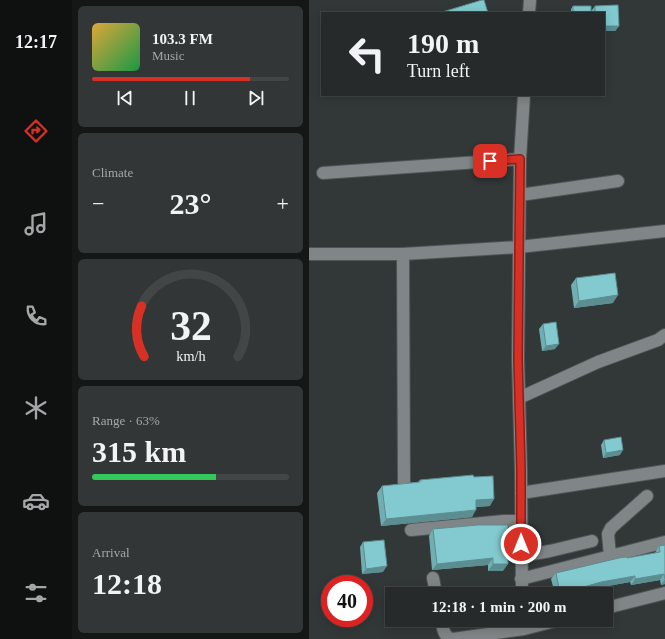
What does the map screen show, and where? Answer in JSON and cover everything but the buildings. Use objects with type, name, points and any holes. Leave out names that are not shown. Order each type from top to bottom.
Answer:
[{"type":"street","points":[[529,12],[530,0]]},
{"type":"street","points":[[522,587],[518,359],[519,195],[524,96]]},
{"type":"street","points":[[323,173],[520,159]]},
{"type":"street","points":[[519,195],[618,181]]},
{"type":"street","points":[[309,254],[403,254],[519,247],[665,231]]},
{"type":"street","points":[[403,254],[404,482]]},
{"type":"street","points":[[519,398],[598,362],[658,340],[665,335]]},
{"type":"street","points":[[521,493],[665,471]]},
{"type":"street","points":[[610,556],[608,534],[611,528],[647,496]]},
{"type":"street","points":[[411,530],[521,520]]},
{"type":"street","points":[[521,556],[592,541]]},
{"type":"street","points":[[521,579],[665,542]]},
{"type":"street","points":[[433,578],[435,587]]},
{"type":"street","points":[[613,606],[665,592]]},
{"type":"street","points":[[442,627],[446,637],[452,639],[524,629]]},
{"type":"route","points":[[490,161],[520,159],[518,359],[521,544]]}]
